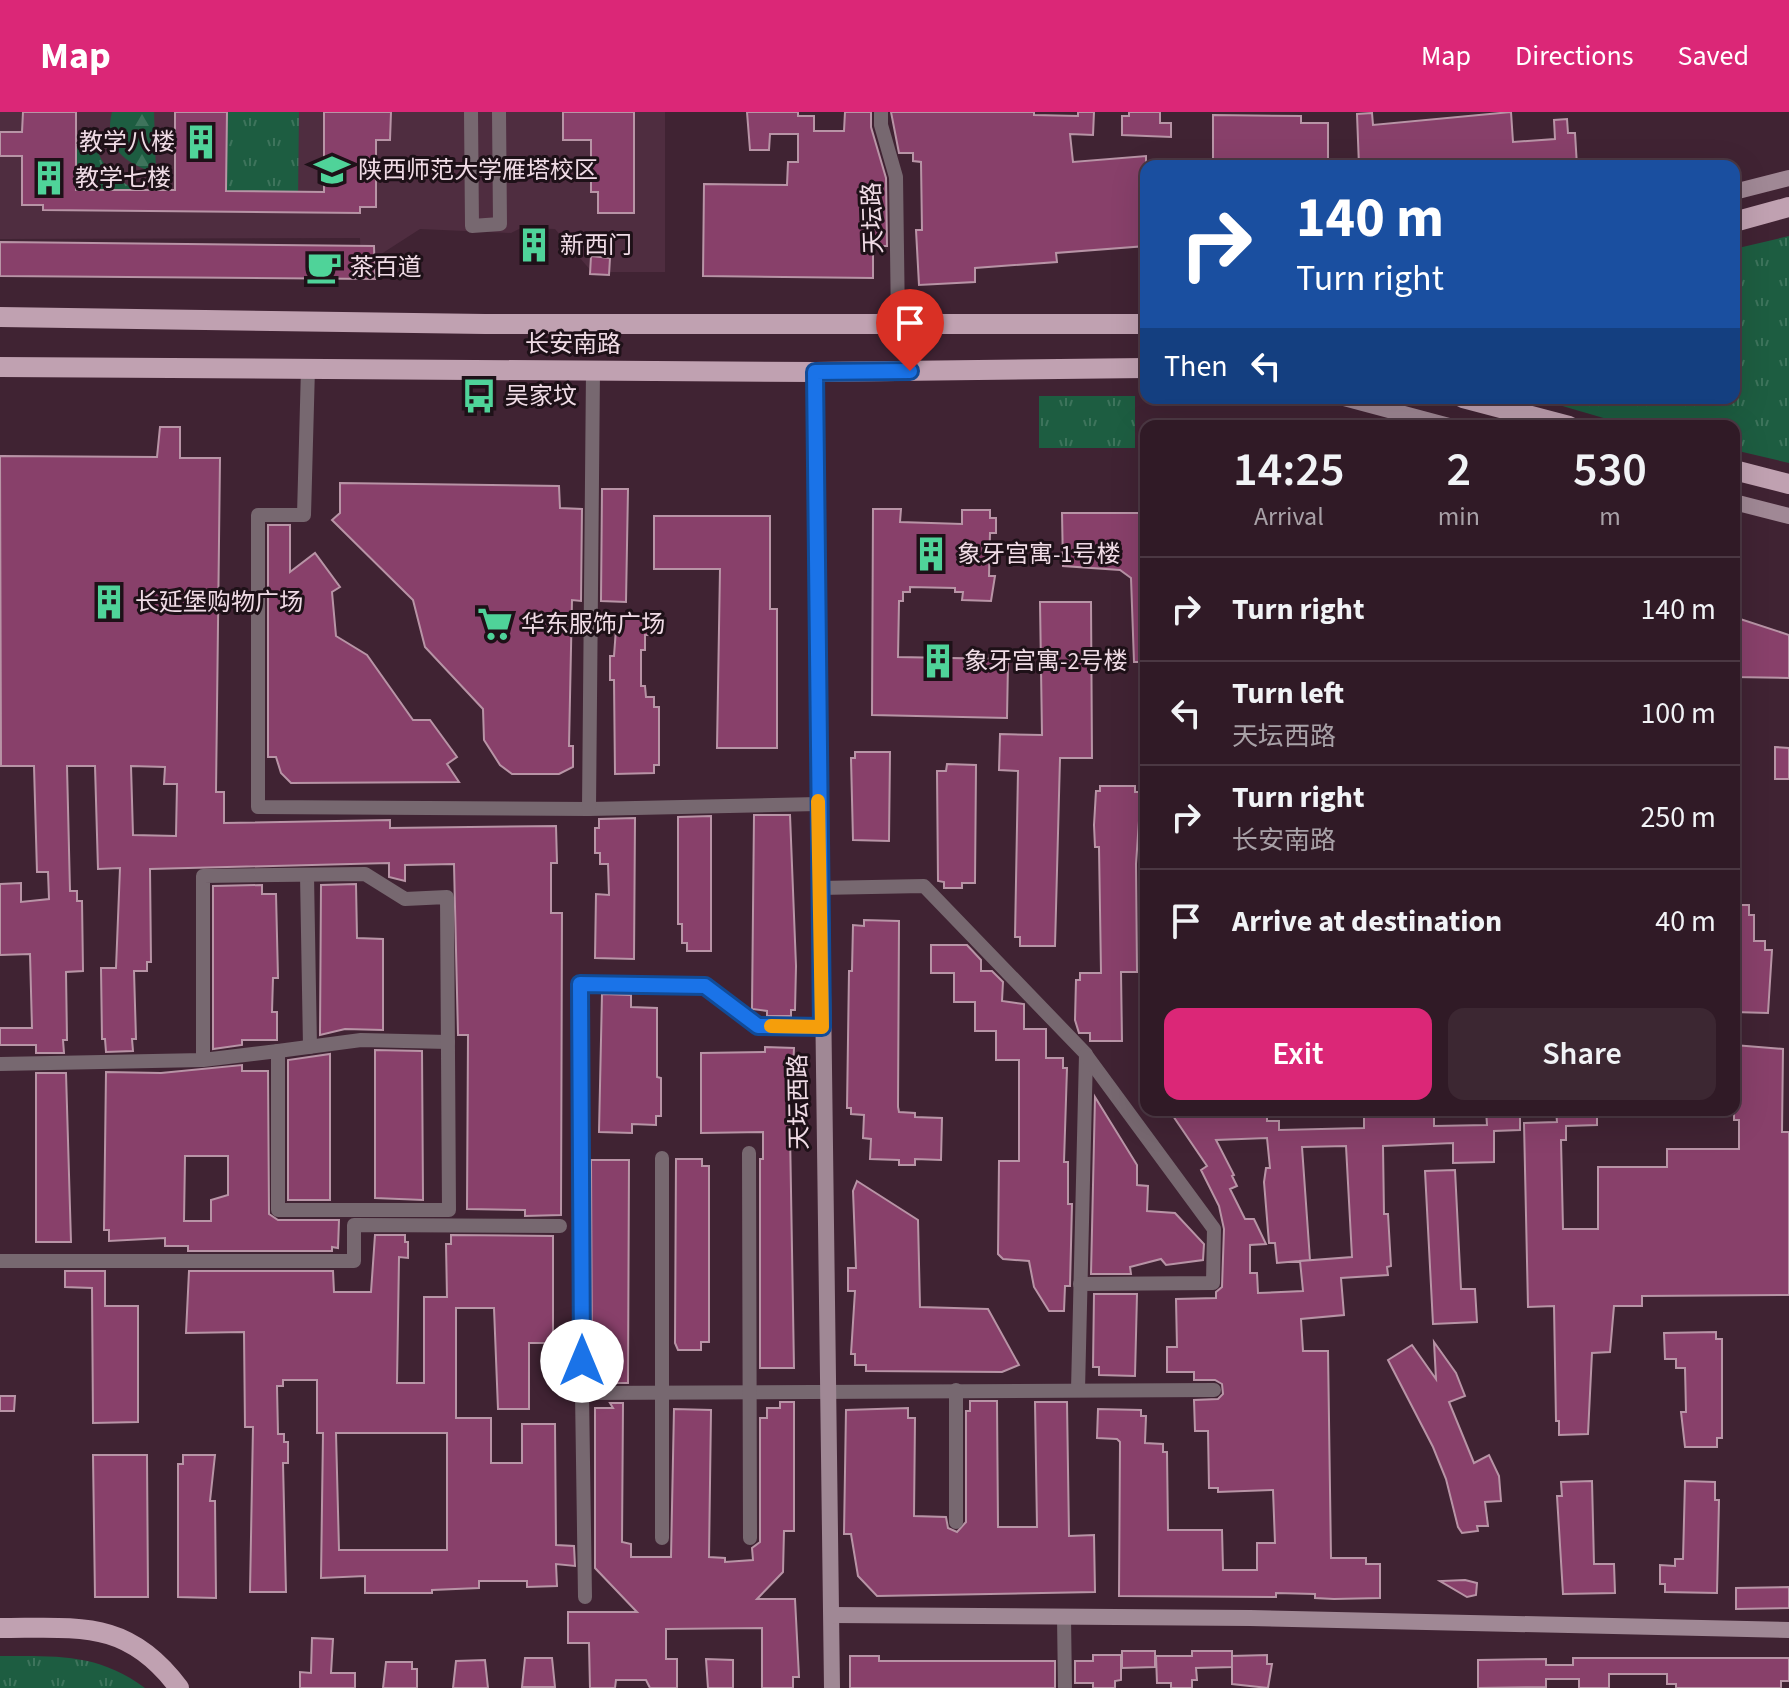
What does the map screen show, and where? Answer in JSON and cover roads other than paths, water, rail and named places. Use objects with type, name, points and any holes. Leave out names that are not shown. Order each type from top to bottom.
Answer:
[{"type":"main road","points":[[1740,220],[1789,207]]},
{"type":"main road","name":"长安南路","points":[[0,317],[485,324],[1140,324]]},
{"type":"main road","name":"长安南路","points":[[0,367],[815,372],[1140,369]]},
{"type":"main road","points":[[1486,404],[1546,420]]},
{"type":"main road","points":[[1740,472],[1789,484]]},
{"type":"main road","points":[[0,1628],[83,1628],[122,1637],[159,1661],[179,1688]]},
{"type":"street","points":[[471,112],[472,226],[500,224],[499,112]]},
{"type":"street","name":"天坛路","points":[[881,112],[881,125],[896,177],[898,323]]},
{"type":"street","points":[[1740,190],[1789,178]]},
{"type":"street","points":[[308,368],[304,515],[258,515],[258,807],[589,809],[818,804]]},
{"type":"street","points":[[589,809],[593,370]]},
{"type":"street","name":"天坛西路","points":[[815,372],[819,888],[832,1688]]},
{"type":"street","points":[[1366,404],[1426,420]]},
{"type":"street","points":[[1740,504],[1789,516]]},
{"type":"street","points":[[203,1060],[203,876],[365,874],[405,899],[447,897],[449,1210],[278,1210],[278,1051]]},
{"type":"street","points":[[307,875],[310,1047]]},
{"type":"street","points":[[819,888],[924,886],[1086,1054],[1214,1229],[1213,1283],[1080,1284]]},
{"type":"street","points":[[585,1597],[580,984],[705,986],[758,1026],[822,1027]]},
{"type":"street","points":[[0,1064],[203,1060],[361,1040],[448,1042]]},
{"type":"street","points":[[1078,1390],[1086,1054]]},
{"type":"street","points":[[749,1153],[750,1538]]},
{"type":"street","points":[[662,1158],[662,1538]]},
{"type":"street","points":[[0,1261],[354,1261],[354,1225],[560,1226]]},
{"type":"street","points":[[582,1393],[828,1389],[1214,1390]]},
{"type":"street","points":[[956,1390],[956,1522]]},
{"type":"street","points":[[832,1615],[1789,1630]]},
{"type":"street","points":[[1064,1617],[1065,1688]]},
{"type":"place","name":"教学八楼","points":[[201,142]]},
{"type":"place","name":"陕西师范大学雁塔校区","points":[[332,170]]},
{"type":"place","name":"教学七楼","points":[[49,178]]},
{"type":"place","name":"新西门","points":[[534,245]]},
{"type":"place","name":"茶百道","points":[[324,267]]},
{"type":"place","name":"吴家坟","points":[[479,396]]},
{"type":"place","name":"象牙宫寓-1号楼","points":[[931,554]]},
{"type":"place","name":"长延堡购物广场","points":[[109,602]]},
{"type":"place","name":"华东服饰广场","points":[[495,624]]},
{"type":"place","name":"象牙宫寓-2号楼","points":[[938,661]]}]
